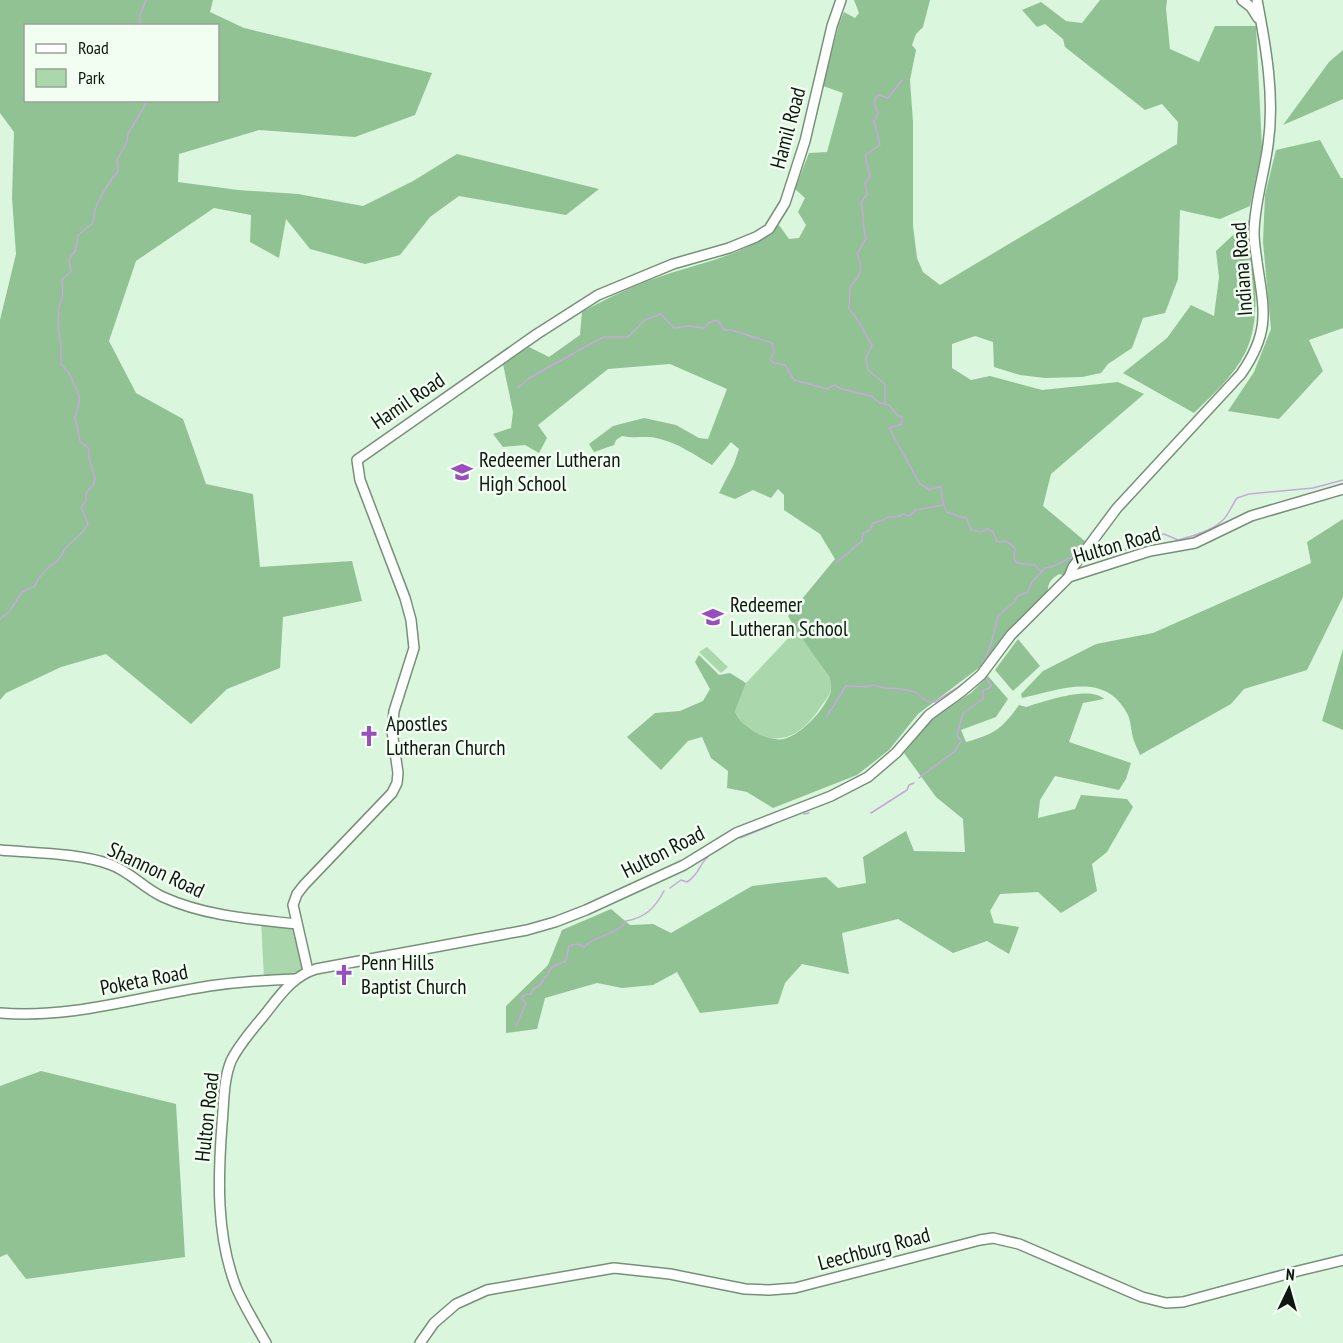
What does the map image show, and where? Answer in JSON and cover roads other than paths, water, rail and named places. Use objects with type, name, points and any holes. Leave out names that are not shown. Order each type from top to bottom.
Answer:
[{"type":"street","name":"Hamil Road","points":[[308,971],[293,905],[297,894],[392,793],[397,783],[398,773],[392,731],[394,711],[414,648],[411,620],[405,598],[360,480],[357,460],[537,334],[591,300],[673,264],[738,244],[769,229],[785,203],[805,141],[841,0]]},
{"type":"street","points":[[1242,0],[1251,8],[1261,23]]},
{"type":"street","name":"Indiana Road","points":[[1069,577],[1073,567],[1117,508],[1241,374],[1253,357],[1262,334],[1264,309],[1254,235],[1258,193],[1268,145],[1271,109],[1257,0]]},
{"type":"street","name":"Hulton Road","points":[[266,1343],[237,1288],[226,1253],[219,1194],[220,1150],[226,1086],[231,1062],[255,1026],[295,979],[308,971],[527,930],[555,922],[684,865],[748,827],[816,803],[844,790],[880,767],[896,753],[929,715],[974,682],[987,669],[1011,635],[1069,577],[1150,551],[1195,543],[1251,516],[1343,489]]},
{"type":"street","name":"Shannon Road","points":[[0,850],[99,861],[125,870],[160,896],[203,912],[296,924]]},
{"type":"street","name":"Poketa Road","points":[[0,1013],[63,1013],[207,986],[264,979],[295,979]]},
{"type":"street","name":"Leechburg Road","points":[[420,1343],[434,1323],[456,1304],[487,1290],[614,1268],[670,1274],[746,1289],[795,1288],[993,1238],[1019,1245],[1142,1297],[1166,1303],[1183,1302],[1343,1260]]},
{"type":"waterway","points":[[140,24],[140,16],[146,0]]},
{"type":"waterway","points":[[885,403],[885,384],[868,370],[866,358],[872,345],[849,309],[850,287],[860,272],[857,254],[866,238],[861,203],[867,194],[865,183],[870,176],[865,155],[880,145],[874,121],[878,113],[875,99],[878,95],[888,98],[902,80]]},
{"type":"waterway","points":[[0,619],[9,612],[22,592],[35,586],[41,575],[58,560],[88,524],[81,507],[86,501],[86,493],[94,484],[95,478],[89,458],[89,449],[80,441],[75,417],[79,395],[69,373],[61,364],[58,325],[59,307],[63,294],[62,279],[71,272],[69,259],[76,250],[78,235],[93,223],[98,203],[118,171],[117,160],[127,142],[128,134],[147,102]]},
{"type":"waterway","points":[[518,388],[529,378],[594,342],[604,337],[628,337],[645,320],[661,314],[674,328],[689,326],[704,328],[710,322],[718,320],[724,330],[732,330],[772,343],[774,352],[770,360],[785,365],[794,380],[827,389],[834,385],[871,396],[880,403],[889,405],[897,415],[902,417],[902,424],[889,428],[920,484],[930,490],[941,486],[942,499],[947,512],[966,517],[971,530],[981,532],[987,529],[993,532],[997,542],[1006,541],[1015,548],[1014,559],[1017,563],[1035,565],[1041,572]]},
{"type":"waterway","points":[[1086,557],[1097,550],[1109,547],[1130,549],[1145,540],[1164,534],[1178,540],[1202,533],[1223,520],[1237,498],[1249,494],[1313,488],[1343,480]]},
{"type":"waterway","points":[[836,563],[862,541],[863,533],[870,530],[873,523],[903,514],[910,516],[915,510],[943,505]]},
{"type":"waterway","points":[[983,664],[998,616],[1018,596],[1028,592],[1032,582],[1045,568],[1053,567],[1074,557]]},
{"type":"waterway","points":[[919,778],[955,751],[961,741],[957,735],[963,713],[983,699],[983,690],[990,688],[991,685],[985,676]]},
{"type":"waterway","points":[[827,716],[846,686],[872,685],[902,689],[915,692],[928,702],[935,702],[966,682]]},
{"type":"waterway","points":[[871,813],[914,783]]},
{"type":"waterway","points":[[804,814],[809,813]]},
{"type":"waterway","points":[[740,838],[772,825]]},
{"type":"waterway","points":[[717,851],[731,841]]},
{"type":"waterway","points":[[670,888],[681,880],[687,882],[692,879],[708,857]]},
{"type":"waterway","points":[[516,1026],[526,1003],[521,998],[526,994],[531,994],[552,967],[566,961],[569,946],[577,944],[584,947],[618,929],[626,921],[644,915],[664,891]]},
{"type":"place","name":"Redeemer Lutheran High School","points":[[462,472]]},
{"type":"place","name":"Redeemer Lutheran School","points":[[713,617]]},
{"type":"place","name":"Apostles Lutheran Church","points":[[369,736]]},
{"type":"place","name":"Penn Hills Baptist Church","points":[[344,975]]}]
